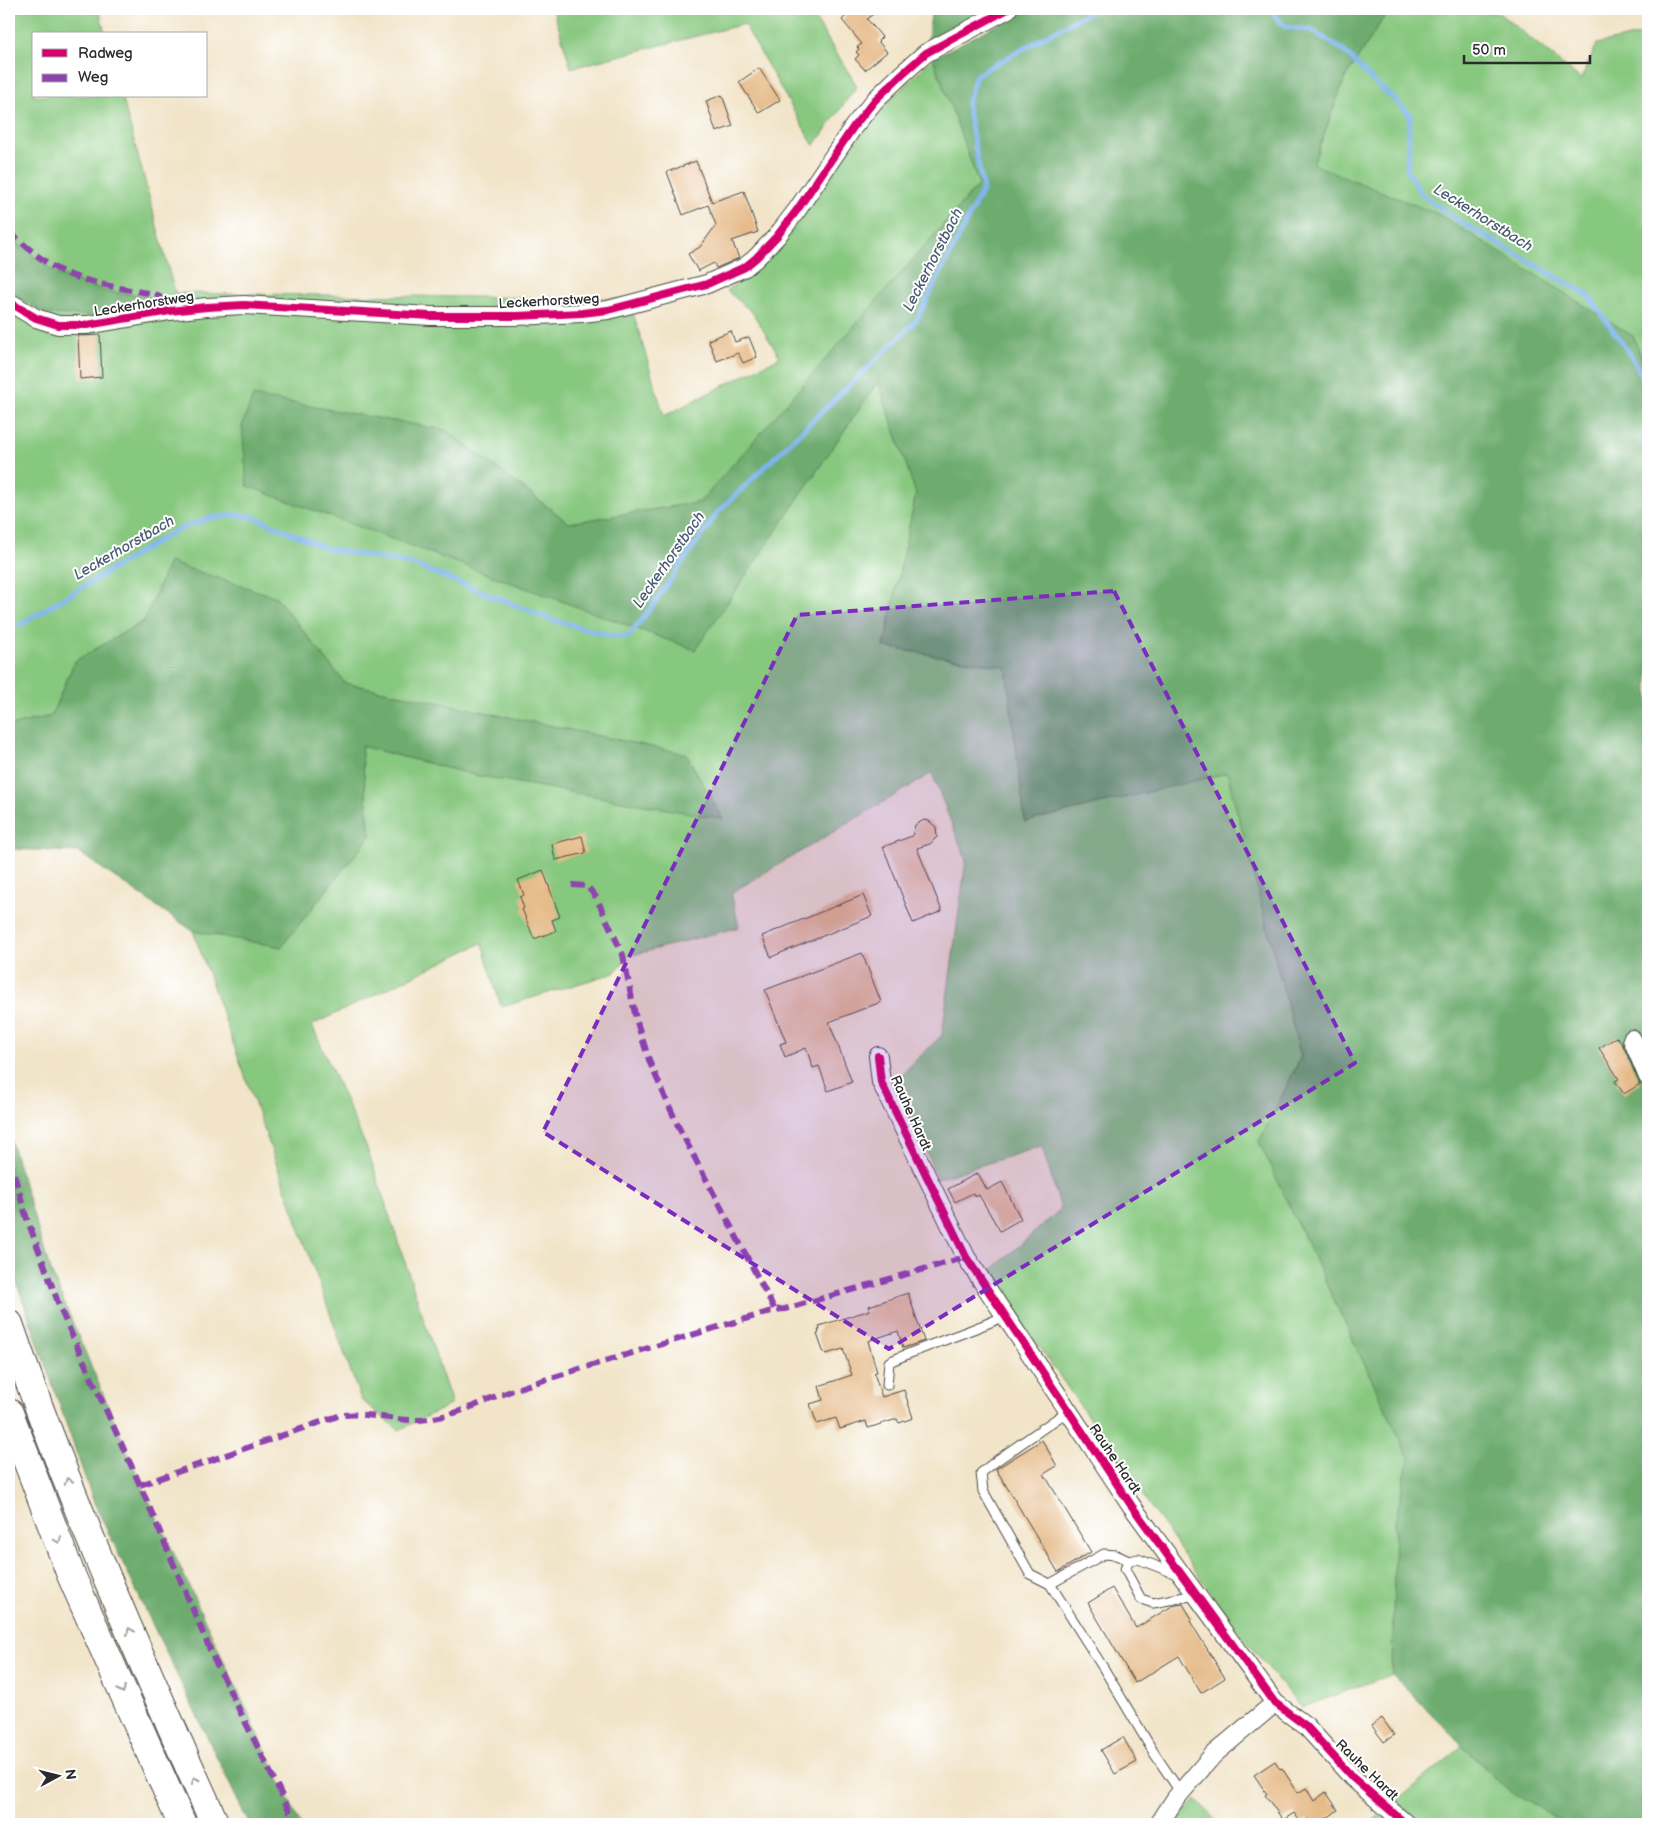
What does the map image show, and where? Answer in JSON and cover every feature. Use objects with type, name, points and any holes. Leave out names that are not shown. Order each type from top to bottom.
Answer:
[{"type":"highway","points":[[9,1324],[25,1372],[88,1534],[215,1824]]},
{"type":"highway","points":[[9,1413],[71,1575],[182,1824]]},
{"type":"street","name":"Leckerhorstweg","points":[[9,302],[36,318],[58,325],[87,326],[170,311],[244,305],[431,316],[517,316],[582,314],[608,310],[707,284],[745,267],[777,236],[854,126],[875,100],[902,74],[926,54],[1008,9]]},
{"type":"street","points":[[1632,1039],[1648,1076]]},
{"type":"street","name":"Rauhe Hardt","points":[[878,1056],[881,1082],[966,1257],[1131,1505],[1274,1704],[1306,1726],[1353,1778],[1406,1824]]},
{"type":"street","points":[[1159,1824],[1181,1793],[1214,1754],[1274,1704]]},
{"type":"lane","points":[[887,1385],[889,1362],[925,1346],[1005,1316]]},
{"type":"lane","points":[[1068,1411],[981,1473],[983,1491],[1030,1574],[1050,1584],[1154,1753],[1181,1793]]},
{"type":"lane","points":[[1050,1584],[1104,1554],[1116,1555],[1129,1561],[1138,1559],[1181,1576]]},
{"type":"lane","points":[[1129,1561],[1125,1569],[1141,1599],[1153,1603],[1195,1595]]},
{"type":"highlighted area","points":[[1114,591],[1355,1063],[889,1349],[543,1132],[797,615]]},
{"type":"green space","points":[[9,9],[99,9],[105,32],[32,32],[32,98],[123,98],[175,293],[629,299],[664,416],[780,357],[752,312],[727,291],[760,264],[793,229],[874,116],[933,58],[979,184],[701,502],[569,523],[446,430],[695,650],[878,381],[916,493],[884,647],[1006,667],[1025,822],[1227,772],[1301,1057],[1259,1142],[1409,1458],[1395,1522],[1392,1674],[1301,1708],[1230,1621],[988,1273],[1061,1209],[1042,1146],[937,1179],[898,1078],[942,1035],[966,860],[932,773],[731,893],[739,927],[629,956],[614,973],[501,1007],[482,943],[312,1025],[368,1151],[452,1404],[399,1430],[361,1400],[193,931],[281,947],[370,836],[361,746],[474,775],[723,818],[686,754],[345,683],[276,597],[169,563],[144,621],[75,661],[51,716],[9,726],[9,291],[48,314],[151,297],[105,291],[57,274],[9,237]]},
{"type":"green space","points":[[553,9],[809,9],[857,86],[814,146],[744,24],[571,68]]},
{"type":"green space","points":[[932,9],[996,9],[927,44]]},
{"type":"green space","points":[[1028,9],[1389,9],[1344,80],[1313,164],[1440,215],[1633,336],[1648,374],[1648,1824],[1568,1824],[1507,1790],[1392,1674],[1395,1522],[1409,1458],[1259,1142],[1301,1057],[1227,773],[1025,822],[1006,667],[884,647],[916,494],[878,381],[695,650],[247,486],[242,426],[253,396],[446,430],[569,523],[700,502],[979,184],[933,58]]},
{"type":"green space","points":[[1389,9],[1468,9],[1500,14],[1581,79],[1597,44],[1648,33],[1648,374],[1633,336],[1313,164],[1344,80]]},
{"type":"green space","points":[[9,237],[57,274],[105,291],[151,297],[152,307],[99,316],[48,314],[9,291]]},
{"type":"green space","points":[[169,562],[276,597],[345,683],[686,754],[723,819],[474,775],[361,746],[370,836],[281,947],[193,931],[78,852],[9,849],[9,726],[51,716],[75,661],[144,621]]},
{"type":"green space","points":[[9,1135],[50,1269],[140,1481],[300,1824],[249,1824],[94,1503],[9,1261]]},
{"type":"green space","points":[[1463,1746],[1507,1790],[1568,1824],[1369,1824]]},
{"type":"green space","points":[[1196,1799],[1219,1824],[1174,1824]]},
{"type":"building","points":[[839,9],[879,9],[867,19],[882,37],[878,41],[887,52],[865,70],[855,59],[859,55],[856,52],[859,49],[857,47],[862,44],[842,20],[846,16]]},
{"type":"building","points":[[759,68],[780,100],[759,113],[739,82]]},
{"type":"building","points":[[722,95],[733,126],[716,132],[706,101]]},
{"type":"building","points":[[696,161],[712,202],[744,191],[758,232],[732,241],[739,258],[716,268],[714,263],[698,271],[688,254],[700,247],[716,225],[708,205],[683,215],[667,172]]},
{"type":"building","points":[[731,331],[735,342],[749,337],[757,357],[743,363],[738,353],[717,361],[708,340]]},
{"type":"building","points":[[100,335],[102,377],[80,379],[78,336]]},
{"type":"building","points":[[924,820],[929,821],[936,827],[937,837],[930,844],[917,848],[942,911],[913,923],[883,847],[912,836],[915,825]]},
{"type":"building","points":[[582,836],[586,853],[555,860],[552,844]]},
{"type":"building","points":[[543,870],[560,917],[552,920],[556,931],[534,939],[522,909],[524,908],[520,897],[524,895],[518,880]]},
{"type":"building","points":[[863,895],[872,916],[771,957],[762,936]]},
{"type":"building","points":[[862,953],[881,1002],[829,1022],[852,1082],[828,1091],[819,1066],[813,1068],[806,1048],[785,1057],[780,1044],[786,1042],[765,990]]},
{"type":"building","points":[[1617,1037],[1623,1045],[1640,1084],[1624,1094],[1615,1081],[1619,1079],[1599,1048]]},
{"type":"building","points":[[978,1173],[987,1190],[1002,1182],[1021,1219],[1000,1231],[979,1195],[975,1197],[973,1193],[955,1202],[948,1189]]},
{"type":"building","points":[[908,1293],[924,1341],[903,1348],[898,1331],[868,1341],[877,1372],[874,1373],[882,1397],[904,1390],[913,1418],[899,1423],[897,1419],[868,1428],[866,1421],[840,1429],[836,1418],[817,1424],[810,1404],[823,1400],[819,1386],[852,1375],[843,1349],[826,1354],[823,1351],[817,1334],[819,1333],[818,1330],[820,1330],[819,1326],[870,1310],[869,1306]]},
{"type":"building","points":[[1042,1440],[1057,1466],[1044,1474],[1091,1552],[1058,1572],[996,1469]]},
{"type":"building","points":[[1112,1588],[1136,1628],[1172,1606],[1183,1604],[1192,1619],[1190,1621],[1225,1678],[1201,1693],[1179,1656],[1135,1683],[1088,1603]]},
{"type":"building","points":[[1382,1718],[1394,1735],[1384,1742],[1372,1726]]},
{"type":"building","points":[[1123,1737],[1137,1762],[1115,1774],[1101,1750]]},
{"type":"building","points":[[1275,1761],[1280,1769],[1282,1768],[1298,1793],[1306,1788],[1314,1801],[1326,1792],[1338,1810],[1319,1824],[1311,1824],[1308,1819],[1301,1823],[1294,1813],[1283,1820],[1265,1795],[1267,1794],[1254,1775]]},
{"type":"waterway","name":"Leckerhorstbach","points":[[20,625],[175,531],[209,518],[235,515],[254,517],[328,549],[412,564],[553,620],[608,635],[627,637],[645,616],[719,511],[916,321],[983,189],[967,105],[976,75],[1095,9]]},
{"type":"waterway","name":"Leckerhorstbach","points":[[1269,9],[1285,27],[1311,30],[1343,50],[1374,82],[1393,98],[1410,115],[1407,170],[1422,195],[1462,223],[1588,295],[1630,354],[1648,386]]},
{"type":"marked path","points":[[9,232],[43,260],[65,273],[99,284],[158,295],[170,311]]},
{"type":"marked path","points":[[572,885],[587,886],[596,897],[623,955],[636,1019],[650,1063],[679,1128],[775,1310]]},
{"type":"marked path","points":[[9,1157],[26,1216],[62,1313],[140,1485],[214,1659],[296,1824]]},
{"type":"marked path","points":[[140,1485],[338,1416],[360,1415],[405,1420],[441,1417],[525,1386],[619,1357],[775,1310],[785,1309],[966,1257]]},
{"type":"cycle path","points":[[9,302],[36,318],[58,325],[87,325],[170,311],[244,305],[431,316],[517,316],[608,310],[707,284],[745,267],[777,236],[854,126],[875,100],[902,74],[926,53],[1008,9]]},
{"type":"cycle path","points":[[878,1056],[881,1082],[966,1257],[1131,1505],[1275,1703],[1306,1726],[1353,1778],[1406,1824]]}]
